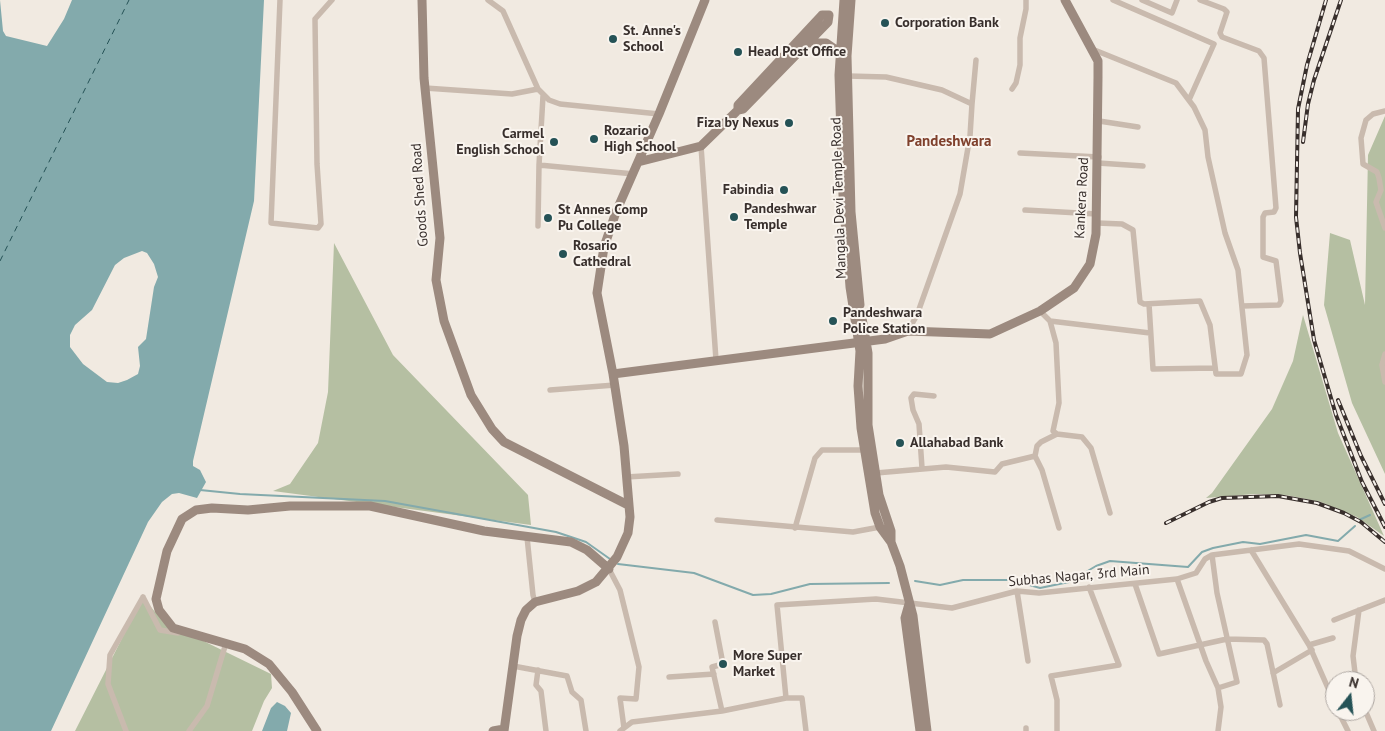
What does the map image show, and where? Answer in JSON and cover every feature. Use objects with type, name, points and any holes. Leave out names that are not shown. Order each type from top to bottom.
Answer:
[{"type":"street","points":[[280,0],[271,223],[318,228],[321,224],[317,164],[314,19],[332,0]]},
{"type":"street","name":"Goods Shed Road","points":[[422,0],[425,88],[440,238],[436,280],[444,322],[471,395],[492,429],[504,442],[628,505]]},
{"type":"street","points":[[488,0],[503,10],[538,89],[543,96],[560,104],[659,114]]},
{"type":"street","points":[[493,731],[504,730],[521,620],[526,610],[535,602],[578,591],[596,582],[609,569],[626,538],[630,517],[625,477],[624,446],[615,385],[597,292],[607,238],[616,212],[634,174],[705,0]]},
{"type":"street","points":[[1012,89],[1016,83],[1020,66],[1020,38],[1026,10],[1026,0]]},
{"type":"street","name":"Kankera Road","points":[[908,331],[990,334],[1040,312],[1074,288],[1090,264],[1097,219],[1098,62],[1065,0]]},
{"type":"street","points":[[1113,0],[1214,44],[1189,100]]},
{"type":"street","points":[[1142,0],[1172,13],[1177,0]]},
{"type":"street","points":[[1200,0],[1224,9],[1227,12],[1220,33],[1222,37],[1259,51],[1264,58],[1276,208],[1274,212],[1265,213],[1263,216],[1263,256],[1276,261],[1281,301],[1279,306],[1242,306]]},
{"type":"street","points":[[738,110],[738,105],[822,16],[829,15],[847,4]]},
{"type":"street","name":"Mangala Devi Temple Road","points":[[847,4],[840,52],[842,195],[846,247],[862,341],[872,474],[880,527],[891,542],[904,578],[913,616],[927,731]]},
{"type":"street","name":"Mangala Devi Temple Road","points":[[847,4],[851,212],[856,304]]},
{"type":"street","points":[[638,162],[701,146],[738,110],[743,109],[808,43],[828,22],[829,15]]},
{"type":"street","points":[[808,43],[826,43],[840,52]]},
{"type":"street","points":[[1024,210],[1097,219],[1122,224],[1133,230],[1140,302],[1149,304],[1200,301],[1210,325],[1216,374],[1240,374],[1247,355],[1238,270],[1225,233],[1208,156],[1205,130],[1189,100],[1176,83],[1090,48]]},
{"type":"street","points":[[613,374],[885,339],[908,331],[918,315],[960,194],[976,60]]},
{"type":"street","points":[[848,76],[886,77],[942,90],[972,104]]},
{"type":"street","points":[[425,88],[512,94],[538,89]]},
{"type":"street","points":[[538,226],[543,96]]},
{"type":"street","points":[[1385,112],[1369,117],[1361,138],[1363,164],[1377,172],[1379,178],[1381,190],[1376,202],[1385,228]]},
{"type":"street","points":[[1099,121],[1138,127]]},
{"type":"street","points":[[647,143],[660,156]]},
{"type":"street","points":[[701,146],[716,360]]},
{"type":"street","points":[[1020,153],[1143,166]]},
{"type":"street","points":[[539,165],[634,174]]},
{"type":"street","points":[[1149,304],[1153,369],[1215,368]]},
{"type":"street","points":[[1040,312],[1050,321],[1056,343],[1058,403],[1052,427],[1058,434]]},
{"type":"street","points":[[1050,321],[1150,333]]},
{"type":"street","name":"Mangala Devi Temple Road","points":[[862,341],[859,406],[864,450],[891,531],[891,542]]},
{"type":"street","points":[[1385,354],[1382,364],[1385,382]]},
{"type":"street","points":[[550,390],[615,385]]},
{"type":"street","points":[[922,468],[919,424],[913,410],[911,398],[914,394],[934,396]]},
{"type":"street","points":[[1059,528],[1042,470],[1035,456],[1037,446],[1041,442],[1058,434],[1082,437],[1091,448],[1110,513]]},
{"type":"street","points":[[795,528],[815,458],[822,450],[864,450]]},
{"type":"street","points":[[872,474],[946,467],[993,472],[1002,464],[1035,456]]},
{"type":"street","points":[[625,477],[678,474]]},
{"type":"street","points":[[172,628],[159,610],[156,599],[157,592],[175,532],[182,519],[196,510],[212,508],[248,510],[290,506],[370,506],[484,531],[571,542],[587,550],[609,569],[620,590],[639,667],[636,699],[620,698],[622,729]]},
{"type":"street","points":[[717,520],[852,532],[880,527]]},
{"type":"street","points":[[527,537],[535,602]]},
{"type":"street","points":[[1218,688],[1237,682],[1217,593],[1212,555],[1286,545],[1310,545],[1349,551],[1385,569]]},
{"type":"street","points":[[1252,550],[1310,647],[1325,681]]},
{"type":"street","name":"Subhas Nagar, 3rd Main","points":[[786,698],[777,605],[876,599],[952,608],[1017,591],[1039,593],[1177,579],[1196,573],[1204,559],[1212,555]]},
{"type":"street","points":[[1177,579],[1218,688],[1221,707],[1218,731]]},
{"type":"street","points":[[1135,584],[1159,654],[1201,647],[1227,639],[1264,640],[1280,705]]},
{"type":"street","points":[[1057,731],[1057,700],[1051,676],[1119,665],[1090,587]]},
{"type":"street","points":[[1017,591],[1028,661]]},
{"type":"street","points":[[126,731],[108,684],[110,655],[143,597],[160,630]]},
{"type":"street","points":[[1334,620],[1385,600]]},
{"type":"street","name":"Mangala Devi Temple Road","points":[[909,604],[904,618],[920,731]]},
{"type":"street","points":[[1355,671],[1353,656],[1359,610]]},
{"type":"street","points":[[715,622],[723,664],[712,666],[722,711]]},
{"type":"street","points":[[160,630],[172,628],[226,643],[245,649],[269,664],[292,692],[317,731]]},
{"type":"street","points":[[160,630],[226,643]]},
{"type":"street","points":[[1273,673],[1310,647],[1333,638]]},
{"type":"street","points":[[190,731],[207,706],[226,643]]},
{"type":"street","points":[[513,666],[567,676],[572,692],[581,700],[586,731]]},
{"type":"street","points":[[538,670],[536,685],[541,690],[546,731]]},
{"type":"street","points":[[669,677],[714,674]]},
{"type":"street","points":[[622,729],[632,722],[722,711],[786,698],[802,698],[806,731]]},
{"type":"green space","points":[[1385,116],[1385,474],[1352,403],[1324,305],[1330,233],[1350,240],[1365,305],[1368,155]]},
{"type":"green space","points":[[334,243],[393,355],[528,495],[531,525],[273,491],[290,484],[318,443],[328,392]]},
{"type":"green space","points":[[1303,315],[1338,433],[1384,536],[1357,517],[1321,502],[1286,495],[1254,494],[1206,498],[1212,493],[1272,409],[1293,361]]},
{"type":"green space","points":[[143,597],[155,612],[183,631],[271,674],[272,688],[264,701],[252,731],[75,731]]},
{"type":"water","points":[[0,0],[3,31],[6,36],[47,46],[64,19],[72,0],[264,0],[254,201],[193,461],[193,466],[200,470],[206,482],[197,498],[179,493],[172,494],[162,502],[148,522],[51,731],[0,731]],"holes":[[[142,251],[147,253],[154,264],[158,277],[154,287],[146,339],[138,347],[140,366],[138,374],[118,383],[107,382],[83,364],[70,347],[70,335],[75,325],[92,310],[115,265],[124,258]]]},
{"type":"water","points":[[277,702],[285,706],[291,713],[287,731],[262,731],[271,708]]},
{"type":"waterway","points":[[200,490],[240,494],[385,501],[556,532],[586,542],[610,559]]},
{"type":"waterway","points":[[1359,520],[1370,515]]},
{"type":"waterway","points":[[915,581],[940,585],[963,580],[1012,580],[1040,588],[1069,582],[1096,566],[1110,561],[1188,567],[1202,552],[1213,548],[1243,542],[1260,544],[1306,535],[1338,541],[1355,526]]},
{"type":"waterway","points":[[618,564],[694,573],[753,595],[771,594],[810,584],[889,583]]},
{"type":"ferry route","points":[[0,261],[129,0]]},
{"type":"railway","points":[[1326,0],[1307,65],[1298,109],[1296,217],[1300,253],[1314,340],[1336,415],[1362,482],[1385,527]]},
{"type":"railway","points":[[1303,142],[1308,104],[1314,80],[1341,0]]},
{"type":"railway","points":[[1338,400],[1361,456],[1385,504]]},
{"type":"railway","points":[[1166,523],[1209,502],[1222,498],[1278,496],[1317,503],[1344,513],[1361,522],[1385,542]]},
{"type":"place","name":"Corporation Bank","points":[[885,23]]},
{"type":"place","name":"St. Anne's School","points":[[613,39]]},
{"type":"place","name":"Head Post Office","points":[[738,52]]},
{"type":"place","name":"Fiza by Nexus","points":[[789,123]]},
{"type":"place","name":"Rozario High School","points":[[594,139]]},
{"type":"place","name":"Carmel English School","points":[[554,142]]},
{"type":"place","name":"Fabindia","points":[[784,190]]},
{"type":"place","name":"Pandeshwar Temple","points":[[734,217]]},
{"type":"place","name":"St Annes Comp Pu College","points":[[548,218]]},
{"type":"place","name":"Rosario Cathedral","points":[[563,254]]},
{"type":"place","name":"Pandeshwara Police Station","points":[[833,321]]},
{"type":"place","name":"Allahabad Bank","points":[[900,443]]},
{"type":"place","name":"More Super Market","points":[[723,664]]},
{"type":"district","name":"Pandeshwara","points":[[949,142]]}]
